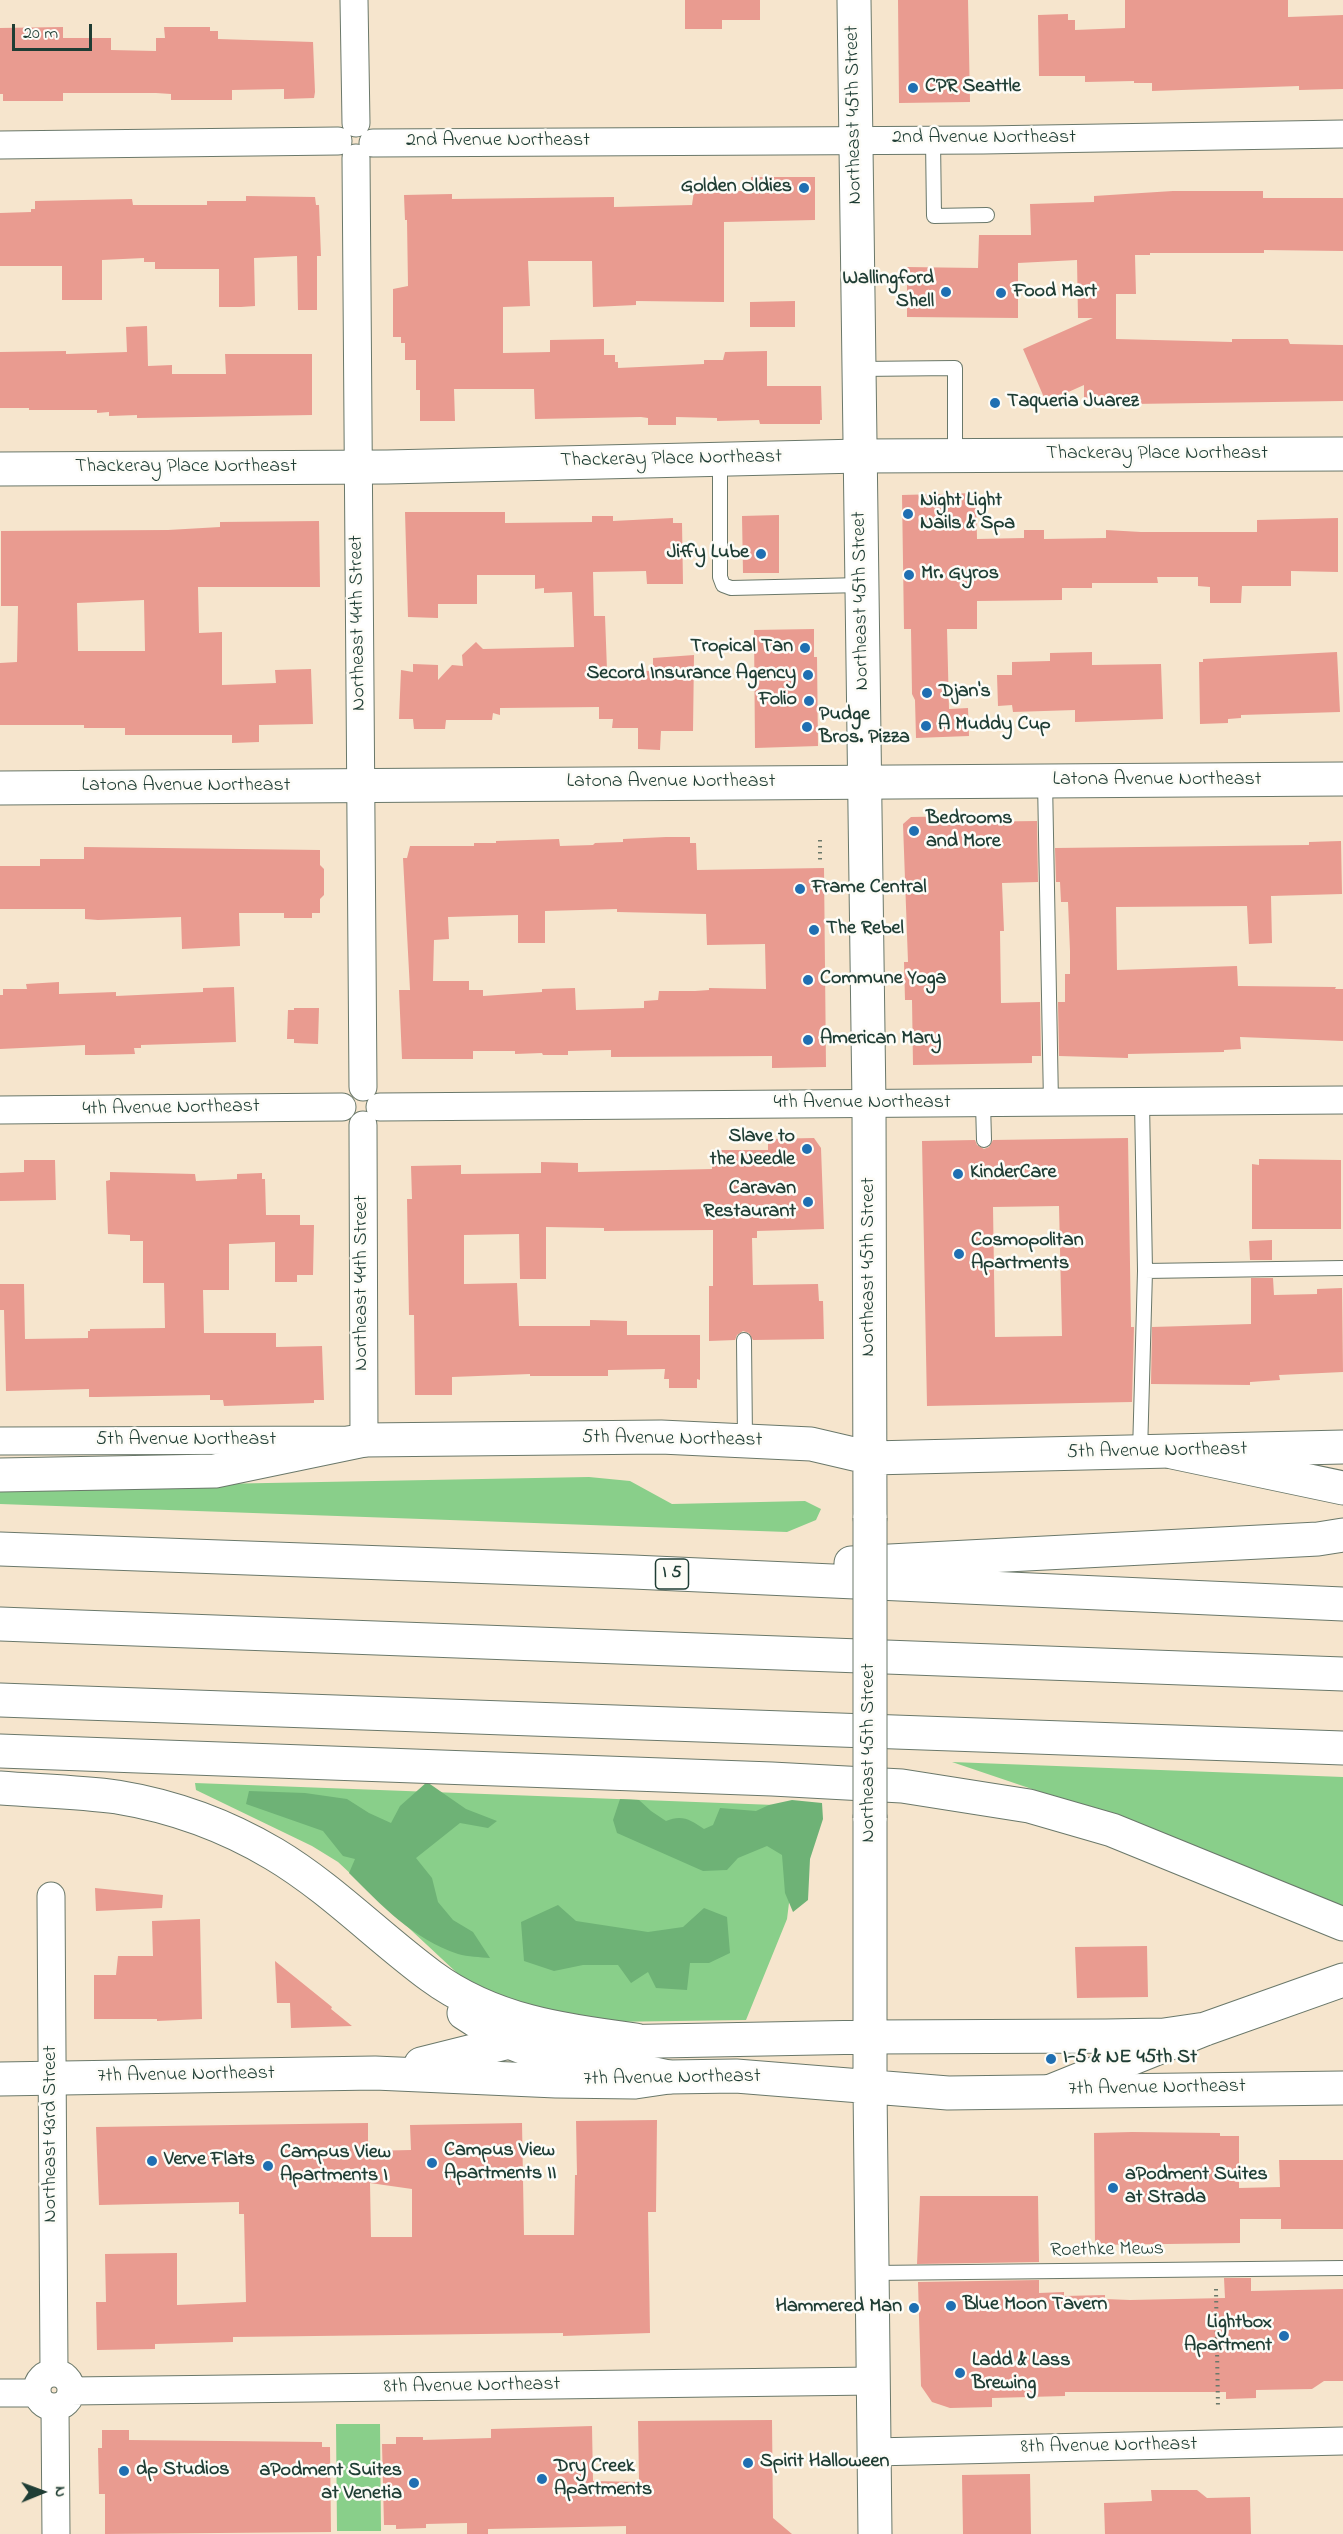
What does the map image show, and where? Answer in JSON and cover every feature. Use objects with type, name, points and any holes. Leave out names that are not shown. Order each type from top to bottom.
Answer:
[{"type":"main road","name":"Northeast 45th Street","points":[[854,0],[869,1104],[870,2087],[876,2534]]},
{"type":"main road","name":"Thackeray Place Northeast","points":[[0,469],[357,467],[860,456],[1343,454]]},
{"type":"main road","name":"Latona Avenue Northeast","points":[[0,788],[1343,779]]},
{"type":"main road","name":"5th Avenue Northeast","points":[[364,1440],[661,1437],[811,1444],[871,1458],[1343,1447]]},
{"type":"main road","points":[[0,1475],[215,1471],[364,1440]]},
{"type":"main road","points":[[1156,1453],[1341,1488]]},
{"type":"main road","points":[[633,1572],[976,1557],[1318,1539],[1343,1535]]},
{"type":"main road","name":"I 5","points":[[0,1549],[633,1572],[1343,1604]]},
{"type":"main road","points":[[0,1624],[1343,1674]]},
{"type":"main road","points":[[0,1700],[1343,1748]]},
{"type":"main road","points":[[0,1751],[784,1779],[852,1782],[933,1790],[1029,1806],[1112,1830],[1343,1924]]},
{"type":"main road","points":[[0,1788],[116,1797],[185,1813],[275,1854],[433,1978],[473,2000],[526,2022],[563,2031],[636,2040]]},
{"type":"main road","points":[[433,1978],[461,2011],[509,2042],[555,2060],[637,2070],[669,2077]]},
{"type":"main road","points":[[1051,2091],[1206,2029],[1343,1980]]},
{"type":"main road","points":[[375,2073],[509,2042],[540,2039],[585,2043],[636,2040],[1106,2036],[1164,2034],[1206,2029]]},
{"type":"main road","name":"7th Avenue Northeast","points":[[0,2079],[375,2073],[634,2082],[669,2077],[766,2077],[948,2093],[1343,2088]]},
{"type":"street","name":"Northeast 44th Street","points":[[354,0],[363,1087]]},
{"type":"street","name":"2nd Avenue Northeast","points":[[0,146],[356,141],[933,140],[1343,134]]},
{"type":"street","points":[[363,1087],[374,1092],[378,1097],[372,1116],[349,1121],[342,1107],[347,1094],[351,1090],[363,1087]]},
{"type":"street","name":"4th Avenue Northeast","points":[[372,1116],[869,1104],[1343,1100]]},
{"type":"street","name":"4th Avenue Northeast","points":[[0,1110],[342,1107]]},
{"type":"street","name":"Northeast 44th Street","points":[[364,1440],[372,1116]]},
{"type":"street","name":"5th Avenue Northeast","points":[[0,1441],[364,1440]]},
{"type":"street","name":"Northeast 43rd Street","points":[[51,1896],[56,2534]]},
{"type":"street","name":"8th Avenue Northeast","points":[[0,2393],[874,2381]]},
{"type":"street","name":"8th Avenue Northeast","points":[[874,2452],[1343,2441]]},
{"type":"lane","points":[[933,140],[934,216],[987,215]]},
{"type":"lane","points":[[859,369],[955,368],[955,455]]},
{"type":"lane","points":[[720,459],[720,562],[723,585],[731,588],[862,585]]},
{"type":"lane","points":[[1045,781],[1051,1103]]},
{"type":"lane","points":[[1142,1102],[1145,1271],[1156,1453]]},
{"type":"lane","points":[[983,1103],[984,1140]]},
{"type":"lane","points":[[1145,1271],[1343,1268]]},
{"type":"lane","points":[[744,1340],[745,1440]]},
{"type":"lane","name":"Roethke Mews","points":[[872,2273],[1343,2268]]},
{"type":"path","points":[[820,840],[820,864]]},
{"type":"path","points":[[1215,2269],[1218,2408]]},
{"type":"green space","points":[[589,1477],[630,1481],[672,1504],[805,1501],[821,1509],[816,1520],[787,1532],[0,1504],[0,1488]]},
{"type":"green space","points":[[952,1762],[1343,1777],[1343,1914],[1097,1811]]},
{"type":"green space","points":[[427,1782],[466,1809],[497,1821],[488,1828],[460,1823],[416,1858],[432,1878],[438,1902],[453,1920],[473,1932],[490,1958],[458,1954],[426,1940],[399,1920],[349,1873],[355,1859],[343,1856],[323,1831],[246,1804],[249,1791],[305,1793],[347,1799],[391,1823],[400,1806]]},
{"type":"green space","points":[[195,1783],[801,1806],[787,1919],[746,2020],[606,2022],[570,2020],[471,1986],[338,1862],[312,1846],[196,1790]]},
{"type":"green space","points":[[620,1799],[639,1800],[666,1821],[677,1818],[686,1819],[704,1829],[713,1825],[720,1808],[756,1811],[769,1805],[792,1800],[822,1803],[823,1819],[810,1859],[808,1900],[793,1912],[785,1893],[782,1855],[767,1846],[738,1858],[727,1870],[703,1871],[617,1833],[613,1820]]},
{"type":"green space","points":[[558,1905],[576,1921],[648,1932],[683,1927],[704,1908],[727,1917],[730,1953],[709,1963],[690,1963],[687,1990],[656,1988],[648,1972],[631,1983],[618,1965],[583,1965],[554,1971],[524,1961],[521,1922]]},
{"type":"green space","points":[[336,2424],[380,2424],[381,2531],[337,2531]]},
{"type":"building","points":[[685,0],[760,0],[760,20],[722,20],[722,29],[685,29]]},
{"type":"building","points":[[898,0],[968,0],[970,102],[899,103]]},
{"type":"building","points":[[1125,0],[1288,0],[1288,17],[1343,15],[1343,89],[1299,90],[1299,86],[1152,91],[1152,83],[1085,82],[1085,76],[1039,76],[1038,15],[1068,14],[1068,20],[1075,20],[1075,30],[1125,28]]},
{"type":"building","points":[[63,27],[63,38],[111,38],[111,50],[156,51],[156,38],[165,38],[164,27],[210,27],[210,31],[218,31],[218,39],[313,42],[314,98],[284,99],[284,89],[232,90],[232,100],[171,100],[171,94],[156,93],[63,93],[63,101],[3,101],[3,94],[0,94],[0,28]]},
{"type":"building","points":[[751,177],[815,177],[815,220],[724,222],[724,302],[636,301],[636,305],[593,307],[592,261],[528,261],[530,306],[503,307],[503,353],[550,352],[550,340],[604,339],[604,355],[615,355],[618,368],[704,364],[704,360],[723,360],[725,352],[767,351],[767,386],[821,386],[822,420],[820,424],[760,424],[759,420],[717,421],[717,418],[676,417],[676,425],[648,425],[648,418],[641,417],[535,419],[534,389],[454,389],[455,421],[420,421],[420,390],[416,390],[416,360],[405,360],[405,343],[401,343],[401,337],[393,337],[393,289],[408,286],[407,220],[405,220],[404,195],[452,194],[452,199],[614,197],[614,207],[692,205],[694,191],[751,191]]},
{"type":"building","points":[[1173,191],[1263,191],[1263,198],[1343,198],[1343,251],[1264,250],[1264,253],[1135,255],[1136,294],[1116,294],[1116,339],[1232,342],[1232,339],[1288,339],[1290,344],[1343,345],[1343,401],[1132,404],[1132,401],[1084,401],[1084,385],[1046,402],[1023,349],[1093,318],[1078,318],[1077,260],[1018,263],[1018,318],[907,317],[907,267],[978,268],[979,235],[1031,235],[1030,204],[1094,202],[1094,196]]},
{"type":"building","points":[[246,196],[315,197],[316,205],[319,205],[321,256],[317,256],[317,310],[298,310],[297,256],[254,258],[255,306],[241,307],[219,307],[219,269],[155,269],[155,262],[144,262],[144,258],[102,260],[102,300],[62,300],[62,266],[0,266],[0,213],[31,212],[31,209],[35,209],[35,201],[132,199],[133,205],[207,205],[207,201],[246,201]]},
{"type":"building","points":[[795,301],[795,327],[750,327],[750,302]]},
{"type":"building","points":[[147,326],[148,366],[172,365],[172,374],[226,374],[225,354],[312,354],[312,415],[137,418],[137,415],[109,416],[109,412],[97,413],[97,410],[0,408],[0,352],[66,351],[66,354],[127,352],[126,327]]},
{"type":"building","points":[[976,493],[977,539],[1024,538],[1024,530],[1044,530],[1044,539],[1106,538],[1106,530],[1257,532],[1257,520],[1338,518],[1338,572],[1291,571],[1291,586],[1242,586],[1241,603],[1210,603],[1210,587],[1198,586],[1198,577],[1157,577],[1158,583],[1092,583],[1092,588],[1062,588],[1062,600],[977,601],[977,629],[947,629],[949,709],[968,708],[969,736],[916,738],[915,700],[912,694],[911,629],[904,629],[902,495]]},
{"type":"building","points":[[405,512],[505,512],[505,523],[592,522],[592,516],[613,516],[613,521],[673,518],[673,523],[682,523],[683,584],[647,584],[646,571],[593,572],[594,616],[605,616],[607,670],[653,671],[653,658],[694,655],[693,731],[661,731],[660,750],[638,749],[638,728],[612,728],[613,719],[599,719],[599,707],[500,708],[500,715],[493,713],[492,720],[446,720],[445,729],[414,729],[413,719],[399,719],[401,670],[413,672],[413,664],[438,665],[438,680],[452,665],[463,666],[462,655],[476,642],[483,649],[574,647],[572,592],[544,593],[544,588],[535,589],[535,575],[477,575],[477,604],[438,604],[438,618],[408,617]]},
{"type":"building","name":"Jiffy Lube","points":[[779,515],[779,573],[743,573],[742,516]]},
{"type":"building","points":[[319,521],[320,587],[198,587],[199,633],[222,632],[222,685],[276,683],[275,670],[311,669],[313,724],[259,725],[259,742],[232,743],[232,735],[125,735],[125,728],[84,728],[84,725],[0,725],[0,663],[17,662],[18,606],[1,606],[1,531],[168,530],[220,527],[220,522]],"holes":[[[144,600],[145,651],[78,651],[77,603]]]},
{"type":"building","points":[[814,629],[814,657],[817,657],[818,746],[755,748],[754,630]]},
{"type":"building","points":[[1092,652],[1092,665],[1161,664],[1163,719],[1075,722],[1075,710],[1013,712],[1012,705],[998,706],[997,675],[1012,675],[1012,662],[1050,661],[1050,653]]},
{"type":"building","points":[[1337,652],[1340,712],[1241,715],[1241,718],[1228,719],[1228,723],[1200,724],[1199,662],[1203,662],[1203,659]]},
{"type":"building","points":[[964,816],[964,822],[1037,821],[1038,882],[1002,883],[1004,931],[1000,931],[1001,1003],[1040,1002],[1041,1056],[1032,1056],[1032,1063],[913,1065],[912,1000],[905,1000],[904,962],[908,962],[903,824],[911,817]]},
{"type":"building","points":[[690,837],[690,843],[696,843],[697,870],[824,868],[826,1067],[772,1068],[772,1056],[611,1057],[611,1050],[568,1051],[568,1055],[473,1051],[473,1059],[402,1059],[399,990],[410,990],[403,858],[407,858],[410,846],[474,846],[474,843],[496,843],[496,841],[559,839],[560,846],[593,845],[623,842],[623,839]],"holes":[[[617,909],[617,912],[706,914],[707,945],[765,944],[766,989],[709,988],[709,990],[695,991],[659,991],[658,1000],[644,1001],[644,1008],[576,1010],[575,988],[542,989],[542,992],[483,996],[483,990],[469,990],[469,981],[433,981],[434,940],[449,939],[448,917],[518,915],[518,943],[545,943],[545,911]]]},
{"type":"building","points":[[1341,841],[1342,894],[1271,896],[1272,943],[1249,944],[1247,906],[1116,907],[1117,970],[1237,966],[1238,986],[1343,989],[1343,1041],[1240,1037],[1241,1049],[1224,1050],[1224,1052],[1128,1054],[1128,1058],[1059,1056],[1058,1002],[1065,1002],[1065,974],[1070,974],[1070,951],[1068,902],[1061,902],[1060,882],[1056,882],[1055,848],[1309,845],[1309,842]]},
{"type":"building","points":[[84,847],[320,850],[320,865],[324,869],[324,895],[320,899],[320,913],[312,913],[312,918],[284,918],[284,913],[239,913],[240,946],[182,949],[181,917],[98,920],[85,919],[85,909],[0,909],[0,866],[40,866],[40,859],[84,859]]},
{"type":"building","points":[[59,982],[59,994],[116,992],[116,996],[203,992],[203,988],[234,987],[236,1042],[141,1045],[141,1048],[134,1048],[135,1054],[85,1055],[85,1045],[0,1049],[0,995],[3,995],[3,989],[27,989],[26,984]]},
{"type":"building","points":[[294,1008],[319,1008],[318,1044],[294,1043],[294,1039],[287,1039],[288,1010],[294,1010]]},
{"type":"building","points":[[814,1138],[821,1148],[824,1229],[757,1231],[757,1238],[752,1238],[753,1285],[818,1284],[819,1301],[823,1301],[824,1339],[753,1340],[749,1333],[743,1331],[737,1335],[735,1340],[709,1341],[709,1286],[713,1286],[713,1230],[604,1231],[604,1228],[546,1227],[546,1279],[520,1279],[519,1234],[464,1235],[464,1284],[517,1283],[519,1326],[590,1326],[590,1320],[627,1321],[627,1335],[700,1335],[700,1380],[697,1379],[697,1388],[669,1388],[669,1379],[664,1379],[665,1369],[608,1370],[608,1376],[530,1376],[530,1374],[452,1377],[452,1395],[415,1395],[414,1315],[409,1315],[407,1199],[412,1199],[411,1166],[461,1165],[461,1174],[541,1173],[541,1162],[578,1163],[578,1172],[712,1169],[712,1150],[768,1150],[768,1139]]},
{"type":"building","name":"Cosmopolitan Apartments","points":[[1128,1138],[1131,1327],[1134,1327],[1132,1402],[927,1406],[922,1141],[975,1140],[977,1145],[984,1149],[989,1147],[993,1140]],"holes":[[[1059,1206],[1062,1336],[995,1337],[993,1207]]]},
{"type":"building","points":[[1259,1159],[1341,1160],[1341,1229],[1252,1229],[1252,1164],[1259,1165]]},
{"type":"building","points":[[24,1160],[55,1160],[56,1200],[0,1201],[0,1173],[24,1172]]},
{"type":"building","points":[[110,1172],[195,1174],[196,1181],[237,1179],[237,1174],[262,1173],[262,1179],[265,1179],[266,1215],[300,1215],[300,1225],[314,1225],[313,1275],[297,1275],[297,1282],[275,1282],[275,1242],[229,1244],[229,1290],[203,1290],[204,1333],[276,1333],[276,1347],[322,1346],[324,1400],[314,1400],[314,1403],[224,1406],[223,1400],[210,1400],[210,1395],[89,1397],[89,1389],[6,1391],[4,1310],[0,1310],[0,1284],[24,1284],[25,1339],[88,1338],[90,1329],[165,1328],[164,1283],[143,1283],[143,1241],[130,1241],[130,1235],[108,1234],[106,1181],[110,1180]]},
{"type":"building","points":[[1272,1240],[1272,1260],[1250,1260],[1249,1241]]},
{"type":"building","points":[[1251,1278],[1273,1278],[1274,1295],[1317,1294],[1317,1289],[1342,1288],[1343,1372],[1279,1375],[1280,1380],[1250,1382],[1250,1385],[1151,1384],[1152,1327],[1251,1324]]},
{"type":"building","points":[[95,1888],[163,1895],[162,1908],[96,1911]]},
{"type":"building","points":[[200,1919],[202,2019],[157,2021],[157,2019],[94,2019],[94,1975],[116,1975],[118,1956],[153,1956],[152,1921]]},
{"type":"building","points":[[1147,1946],[1148,1997],[1077,1998],[1075,1947]]},
{"type":"building","points":[[275,1961],[352,2026],[291,2028],[290,2003],[277,2003]]},
{"type":"building","points":[[657,2120],[656,2212],[648,2212],[650,2333],[563,2336],[563,2333],[233,2337],[233,2342],[155,2344],[155,2349],[97,2350],[96,2302],[106,2302],[105,2254],[177,2253],[177,2305],[246,2302],[244,2214],[239,2214],[239,2202],[99,2205],[96,2127],[368,2123],[368,2151],[411,2150],[410,2125],[522,2123],[524,2235],[574,2235],[575,2175],[577,2175],[576,2121]],"holes":[[[370,2183],[412,2189],[412,2237],[371,2237]]]},
{"type":"building","points":[[1094,2133],[1220,2133],[1220,2136],[1239,2136],[1239,2188],[1280,2187],[1279,2160],[1343,2160],[1343,2229],[1281,2229],[1281,2219],[1240,2219],[1240,2243],[1095,2245]]},
{"type":"building","points":[[920,2196],[1038,2196],[1039,2262],[917,2264]]},
{"type":"building","points":[[1224,2278],[1251,2278],[1251,2291],[1343,2289],[1343,2381],[1324,2381],[1312,2389],[1256,2390],[1256,2398],[1226,2399],[1226,2392],[1065,2392],[1065,2396],[992,2398],[992,2407],[950,2408],[932,2402],[921,2386],[918,2282],[1039,2280],[1039,2293],[1064,2292],[1064,2296],[1105,2295],[1105,2299],[1130,2300],[1225,2298]]},
{"type":"building","points":[[772,2420],[773,2518],[792,2534],[626,2534],[626,2526],[488,2529],[488,2534],[467,2534],[467,2523],[426,2524],[426,2528],[396,2529],[396,2525],[384,2525],[382,2444],[396,2444],[396,2437],[423,2437],[423,2440],[491,2438],[491,2429],[592,2426],[593,2481],[639,2482],[638,2421]]},
{"type":"building","points":[[102,2430],[129,2430],[129,2440],[322,2442],[322,2447],[330,2447],[331,2532],[105,2534],[105,2494],[99,2494],[98,2448],[102,2448]]},
{"type":"building","points":[[1030,2474],[1031,2534],[963,2534],[962,2475]]},
{"type":"building","points":[[1151,2490],[1197,2490],[1207,2498],[1250,2497],[1251,2534],[1105,2534],[1104,2503],[1152,2501]]},
{"type":"place","name":"CPR Seattle","points":[[913,88]]},
{"type":"place","name":"Golden Oldies","points":[[804,188]]},
{"type":"place","name":"Wallingford Shell","points":[[946,292]]},
{"type":"place","name":"Food Mart","points":[[1001,293]]},
{"type":"place","name":"Taqueria Juarez","points":[[995,403]]},
{"type":"place","name":"Night Light Nails & Spa","points":[[908,514]]},
{"type":"place","name":"Jiffy Lube","points":[[761,554]]},
{"type":"place","name":"Mr. Gyros","points":[[909,575]]},
{"type":"place","name":"Tropical Tan","points":[[805,648]]},
{"type":"place","name":"Secord Insurance Agency","points":[[808,675]]},
{"type":"place","name":"Djan's","points":[[927,693]]},
{"type":"place","name":"Folio","points":[[809,701]]},
{"type":"place","name":"A Muddy Cup","points":[[926,726]]},
{"type":"place","name":"Pudge Bros. Pizza","points":[[807,727]]},
{"type":"place","name":"Bedrooms and More","points":[[914,831]]},
{"type":"place","name":"Frame Central","points":[[800,889]]},
{"type":"place","name":"The Rebel","points":[[814,930]]},
{"type":"place","name":"Commune Yoga","points":[[808,980]]},
{"type":"place","name":"American Mary","points":[[808,1040]]},
{"type":"place","name":"Slave to the Needle","points":[[807,1149]]},
{"type":"place","name":"KinderCare","points":[[958,1174]]},
{"type":"place","name":"Caravan Restaurant","points":[[808,1202]]},
{"type":"place","name":"Cosmopolitan Apartments","points":[[959,1254]]},
{"type":"place","name":"I-5 & NE 45th St","points":[[1051,2059]]},
{"type":"place","name":"Verve Flats","points":[[152,2161]]},
{"type":"place","name":"Campus View Apartments II","points":[[432,2163]]},
{"type":"place","name":"Campus View Apartments I","points":[[268,2166]]},
{"type":"place","name":"aPodment Suites at Strada","points":[[1113,2188]]},
{"type":"place","name":"Blue Moon Tavern","points":[[951,2306]]},
{"type":"place","name":"Hammered Man","points":[[914,2308]]},
{"type":"place","name":"Lightbox Apartment","points":[[1284,2336]]},
{"type":"place","name":"Ladd & Lass Brewing","points":[[960,2373]]},
{"type":"place","name":"Spirit Halloween","points":[[748,2463]]},
{"type":"place","name":"dp Studios","points":[[124,2471]]},
{"type":"place","name":"Dry Creek Apartments","points":[[542,2479]]},
{"type":"place","name":"aPodment Suites at Venetia","points":[[414,2483]]}]
